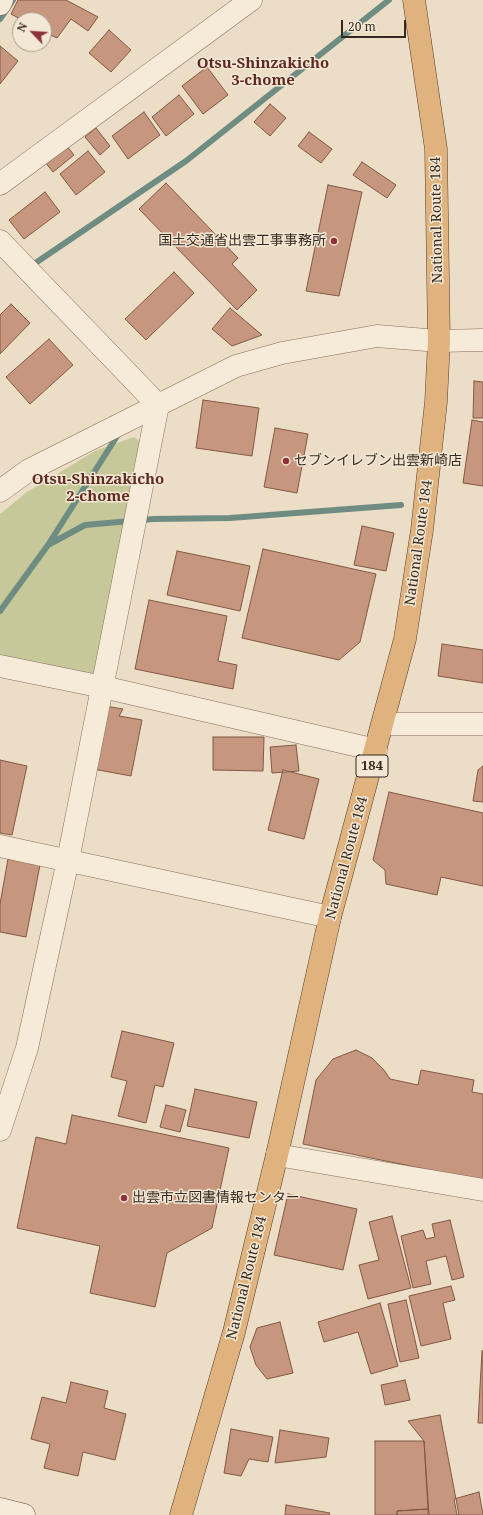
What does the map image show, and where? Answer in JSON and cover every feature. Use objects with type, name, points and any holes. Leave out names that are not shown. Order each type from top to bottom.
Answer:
[{"type":"highway","name":"National Route 184","points":[[181,1515],[234,1332],[277,1154],[330,918],[405,639],[421,538],[436,402],[439,341],[436,150],[414,0]]},
{"type":"street","points":[[0,4],[2,0]]},
{"type":"street","points":[[0,184],[246,1]]},
{"type":"street","points":[[0,241],[158,405]]},
{"type":"street","points":[[0,491],[29,470],[236,366],[282,352],[377,336],[439,341],[483,340]]},
{"type":"street","points":[[0,1130],[27,1048],[68,860],[158,405]]},
{"type":"street","points":[[0,666],[103,687],[376,750]]},
{"type":"street","points":[[383,724],[483,724]]},
{"type":"street","points":[[0,846],[330,918]]},
{"type":"street","points":[[277,1154],[483,1190]]},
{"type":"street","points":[[0,1509],[24,1515]]},
{"type":"green space","points":[[134,437],[142,443],[94,675],[0,659],[0,514],[27,492],[95,451]]},
{"type":"building","points":[[18,0],[66,0],[98,17],[88,31],[71,19],[57,38],[52,36],[52,12],[12,12]]},
{"type":"building","points":[[109,30],[131,50],[111,72],[89,53]]},
{"type":"building","points":[[0,46],[18,61],[0,84]]},
{"type":"building","points":[[207,67],[228,95],[203,114],[182,86]]},
{"type":"building","points":[[179,95],[194,114],[166,136],[152,117]]},
{"type":"building","points":[[270,104],[286,118],[270,136],[254,122]]},
{"type":"building","points":[[144,112],[160,135],[128,159],[112,136]]},
{"type":"building","points":[[96,128],[110,146],[100,155],[85,137]]},
{"type":"building","points":[[309,132],[332,149],[321,163],[298,146]]},
{"type":"building","points":[[66,145],[74,155],[53,172],[45,162]]},
{"type":"building","points":[[88,151],[105,172],[76,195],[60,174]]},
{"type":"building","points":[[362,162],[396,185],[387,198],[353,175]]},
{"type":"building","points":[[166,183],[238,258],[232,264],[257,290],[237,310],[139,209]]},
{"type":"building","name":"国土交通省出雲工事事務所","points":[[328,185],[362,192],[339,296],[306,291]]},
{"type":"building","points":[[45,192],[60,212],[24,239],[9,220]]},
{"type":"building","points":[[174,272],[194,293],[146,340],[125,319]]},
{"type":"building","points":[[11,304],[30,323],[0,354],[0,315]]},
{"type":"building","points":[[230,308],[262,335],[232,346],[212,329]]},
{"type":"building","points":[[49,339],[73,365],[30,404],[6,377]]},
{"type":"building","points":[[474,381],[483,382],[483,418],[473,418]]},
{"type":"building","points":[[203,400],[259,408],[252,456],[196,448]]},
{"type":"building","points":[[472,420],[483,422],[483,486],[463,483]]},
{"type":"building","name":"セブンイレブン出雲新崎店","points":[[275,428],[308,434],[297,493],[264,487]]},
{"type":"building","points":[[362,526],[394,533],[386,571],[354,565]]},
{"type":"building","points":[[263,549],[376,574],[360,642],[339,660],[242,638]]},
{"type":"building","points":[[177,551],[250,566],[240,611],[167,595]]},
{"type":"building","points":[[149,600],[227,616],[218,661],[237,665],[233,689],[135,669]]},
{"type":"building","points":[[442,644],[483,650],[483,683],[438,676]]},
{"type":"building","points":[[105,706],[123,709],[119,716],[142,720],[131,776],[93,769]]},
{"type":"building","points":[[213,737],[264,737],[263,771],[213,770]]},
{"type":"building","points":[[296,745],[299,771],[272,773],[270,747]]},
{"type":"building","points":[[0,760],[27,766],[12,835],[0,833]]},
{"type":"building","points":[[483,766],[483,802],[473,801],[478,770]]},
{"type":"building","points":[[283,770],[319,779],[304,839],[268,830]]},
{"type":"building","points":[[389,792],[483,813],[483,886],[441,877],[437,895],[386,884],[385,870],[373,860]]},
{"type":"building","points":[[8,859],[40,865],[26,937],[0,932],[0,904]]},
{"type":"building","points":[[122,1031],[174,1043],[163,1087],[155,1085],[146,1123],[118,1116],[127,1081],[111,1077]]},
{"type":"building","points":[[356,1050],[372,1058],[384,1070],[390,1079],[418,1085],[421,1070],[474,1080],[472,1092],[483,1094],[483,1181],[303,1144],[316,1080],[333,1059]]},
{"type":"building","points":[[195,1089],[257,1102],[249,1138],[187,1126]]},
{"type":"building","points":[[166,1105],[186,1110],[180,1132],[160,1127]]},
{"type":"building","points":[[72,1115],[229,1148],[212,1228],[167,1253],[155,1307],[90,1293],[100,1246],[17,1228],[36,1137],[66,1144]]},
{"type":"building","points":[[288,1194],[357,1209],[343,1270],[274,1255]]},
{"type":"building","points":[[392,1216],[411,1288],[368,1299],[359,1265],[379,1260],[369,1222]]},
{"type":"building","points":[[450,1220],[464,1277],[452,1280],[446,1256],[426,1261],[431,1284],[413,1288],[401,1236],[423,1230],[426,1239],[435,1237],[432,1224]]},
{"type":"building","points":[[451,1286],[455,1300],[443,1303],[451,1339],[421,1346],[409,1296]]},
{"type":"building","points":[[406,1300],[419,1358],[400,1362],[388,1304]]},
{"type":"building","points":[[380,1303],[398,1366],[371,1374],[358,1332],[324,1342],[318,1322]]},
{"type":"building","points":[[280,1322],[293,1373],[267,1379],[256,1365],[250,1347],[257,1328]]},
{"type":"building","points":[[482,1351],[483,1423],[478,1423]]},
{"type":"building","points":[[405,1380],[410,1400],[385,1405],[381,1385]]},
{"type":"building","points":[[71,1382],[108,1391],[104,1408],[126,1414],[115,1460],[83,1452],[78,1476],[44,1468],[50,1444],[31,1439],[42,1397],[66,1403]]},
{"type":"building","points":[[440,1415],[459,1515],[429,1515],[424,1441],[408,1421]]},
{"type":"building","points":[[231,1429],[273,1437],[268,1462],[249,1459],[241,1476],[224,1473]]},
{"type":"building","points":[[280,1430],[329,1438],[326,1457],[275,1463]]},
{"type":"building","points":[[375,1441],[424,1441],[428,1509],[397,1511],[397,1515],[375,1515]]},
{"type":"building","points":[[479,1492],[483,1515],[457,1515],[454,1499]]},
{"type":"building","points":[[286,1505],[330,1513],[329,1515],[285,1515]]},
{"type":"building","points":[[428,1509],[428,1515],[397,1515],[397,1511]]},
{"type":"waterway","points":[[0,19],[13,0]]},
{"type":"waterway","points":[[31,266],[186,161],[389,0]]},
{"type":"waterway","points":[[48,545],[119,433]]},
{"type":"waterway","points":[[0,611],[48,545],[85,525],[153,519],[230,518],[401,505]]},
{"type":"place","name":"国土交通省出雲工事事務所","points":[[334,241]]},
{"type":"place","name":"セブンイレブン出雲新崎店","points":[[286,461]]},
{"type":"place","name":"出雲市立図書情報センター","points":[[124,1198]]},
{"type":"district","name":"Otsu-Shinzakicho 3-chome","points":[[263,72]]},
{"type":"district","name":"Otsu-Shinzakicho 2-chome","points":[[98,488]]}]
